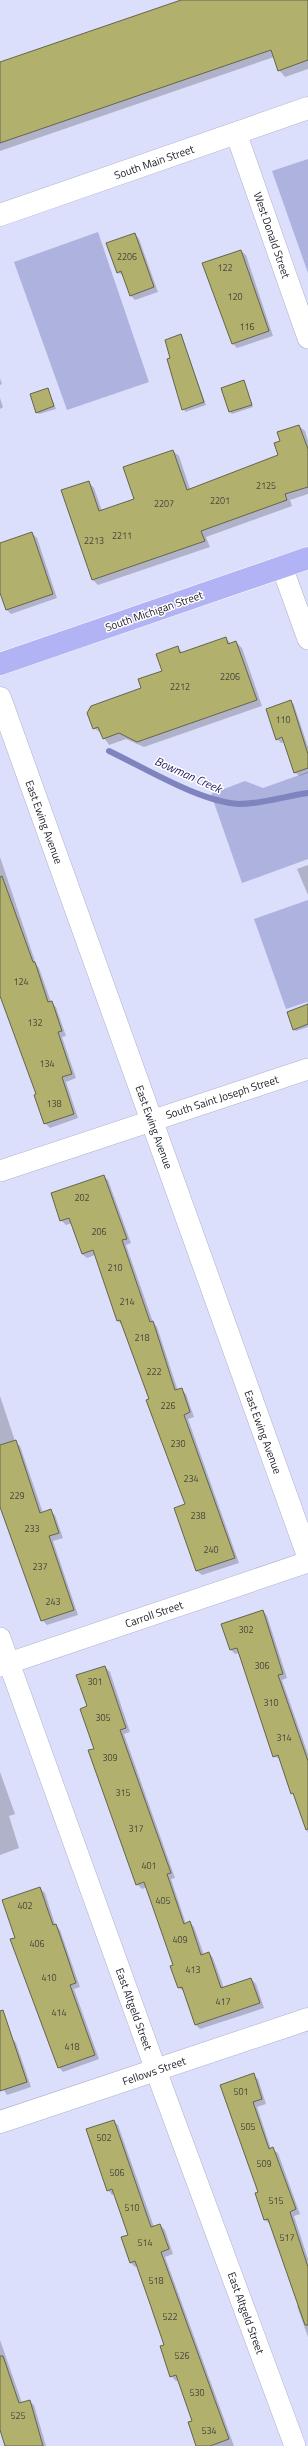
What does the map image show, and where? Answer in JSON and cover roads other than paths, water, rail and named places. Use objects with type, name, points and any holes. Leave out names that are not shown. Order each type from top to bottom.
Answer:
[{"type":"main road","name":"South Michigan Street","points":[[0,664],[308,558]]},
{"type":"street","name":"South Main Street","points":[[0,215],[308,108]]},
{"type":"street","name":"West Donald Street","points":[[236,133],[308,338]]},
{"type":"street","points":[[282,567],[308,638]]},
{"type":"street","name":"East Ewing Avenue","points":[[0,698],[308,1556]]},
{"type":"street","name":"South Saint Joseph Street","points":[[0,1171],[308,1069]]},
{"type":"street","name":"Carroll Street","points":[[4,1664],[308,1562]]},
{"type":"street","name":"East Altgeld Street","points":[[0,1638],[4,1664],[295,2446]]},
{"type":"street","name":"Fellows Street","points":[[0,2122],[308,2019]]},
{"type":"waterway","name":"Bowman Creek","points":[[109,751],[190,791],[224,802],[248,804],[308,793]]}]
